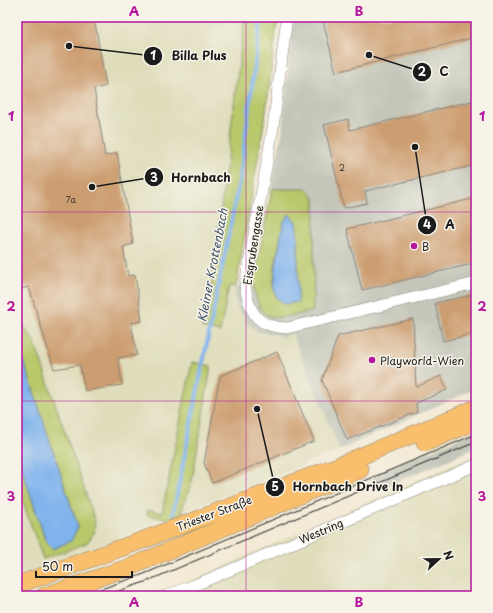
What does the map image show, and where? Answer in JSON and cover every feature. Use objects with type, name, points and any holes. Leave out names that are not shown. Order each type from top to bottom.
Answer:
[{"type":"main road","name":"Triester Straße","points":[[17,585],[152,537],[335,467],[476,408]]},
{"type":"main road","name":"Triester Straße","points":[[44,596],[130,566],[476,421]]},
{"type":"street","name":"Eisgrubengasse","points":[[287,17],[273,128],[245,285],[250,306],[255,315],[264,324],[275,328],[287,328],[476,283]]},
{"type":"street","name":"Westring","points":[[166,596],[200,584],[476,465]]},
{"type":"shaded area","points":[[17,17],[245,17],[211,288],[203,328],[220,331],[229,286],[235,287],[235,299],[248,324],[258,332],[275,336],[292,334],[340,450],[164,519],[87,552],[36,571],[17,576],[17,485],[43,559],[87,543],[94,533],[95,521],[34,341],[17,318]]},
{"type":"shaded area","points":[[293,17],[476,17],[476,388],[340,450],[292,334],[281,338],[280,336],[258,332],[248,324],[238,309],[235,299],[235,287],[254,280],[282,133]]},
{"type":"shaded area","points":[[476,431],[476,448],[377,490],[370,476]]},
{"type":"shaded area","points":[[476,454],[476,596],[149,596],[179,586]]},
{"type":"green space","points":[[245,17],[278,17],[266,112],[237,282],[235,287],[229,286],[220,332],[202,328],[211,288]]},
{"type":"green space","points":[[272,189],[307,189],[315,199],[313,311],[279,317],[264,313],[259,306],[254,280]],"holes":[[[283,224],[298,238],[298,257],[277,298],[274,280]]]},
{"type":"green space","points":[[17,318],[34,341],[95,521],[94,533],[87,543],[43,559],[17,485],[17,453],[45,539],[78,527],[17,341]]},
{"type":"green space","points":[[192,362],[211,366],[192,481],[181,512],[184,512],[183,514],[168,519],[147,515],[148,510],[162,513]]},
{"type":"water","points":[[289,214],[296,222],[298,238],[298,302],[285,304],[277,298],[274,290],[275,273],[283,223]]},
{"type":"water","points":[[17,341],[78,527],[71,541],[53,549],[45,539],[17,453]]},
{"type":"building","points":[[17,17],[94,17],[106,86],[94,89],[105,156],[117,153],[133,244],[123,247],[128,276],[135,275],[142,321],[131,323],[137,355],[118,358],[122,385],[85,391],[80,365],[54,369],[29,287],[21,289],[17,266]]},
{"type":"building","points":[[322,17],[476,17],[476,37],[336,72]]},
{"type":"building","points":[[476,100],[476,165],[365,191],[367,203],[344,208],[324,125],[348,119],[350,130]]},
{"type":"building","name":"B","points":[[476,198],[476,263],[362,290],[347,229]]},
{"type":"building","points":[[476,294],[476,333],[443,341],[435,303]]},
{"type":"building","name":"Playworld-Wien","points":[[413,319],[416,387],[441,376],[447,390],[416,403],[417,412],[347,440],[322,380],[338,336]]},
{"type":"building","points":[[277,352],[314,441],[212,483],[204,463],[220,376]]},
{"type":"waterway","name":"Kleiner Krottenbach","points":[[173,514],[240,177],[261,17]]},
{"type":"tram line","points":[[81,596],[144,574],[476,434]]},
{"type":"tram line","points":[[104,596],[145,582],[476,442]]},
{"type":"place","name":"Billa Plus","points":[[69,46]]},
{"type":"place","name":"C","points":[[369,55]]},
{"type":"place","name":"A","points":[[415,147]]},
{"type":"place","name":"Hornbach","points":[[92,187]]},
{"type":"place","name":"B","points":[[414,246]]},
{"type":"place","name":"Playworld-Wien","points":[[372,360]]},
{"type":"place","name":"Hornbach Drive In","points":[[257,409]]}]
